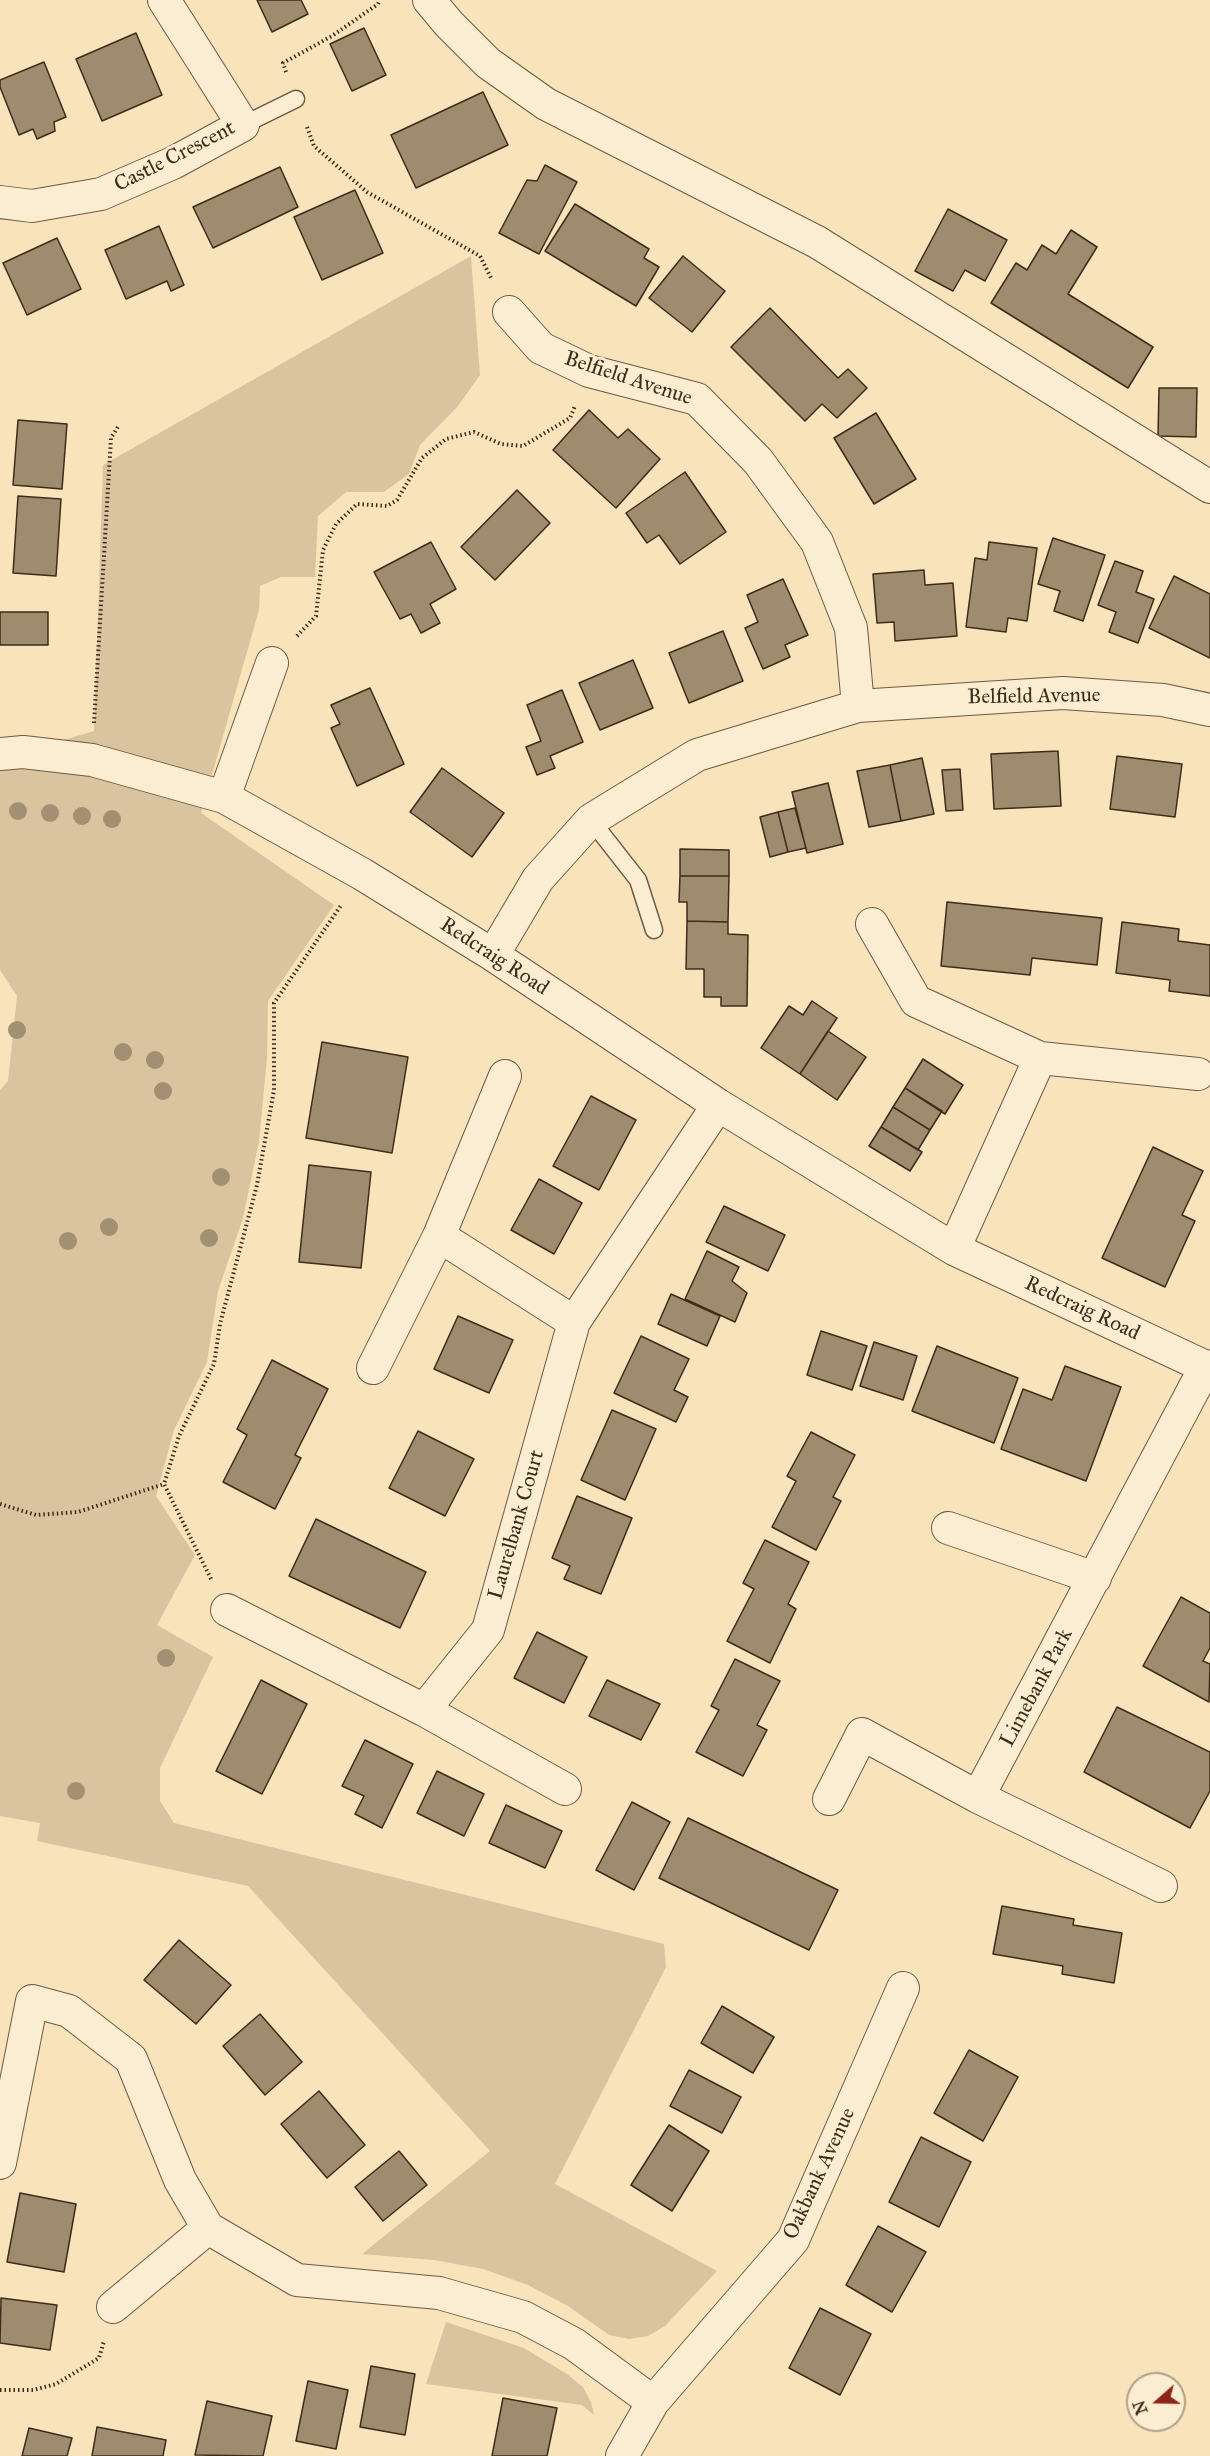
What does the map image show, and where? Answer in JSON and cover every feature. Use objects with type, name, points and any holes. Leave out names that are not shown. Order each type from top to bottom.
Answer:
[{"type":"street","name":"Castle Crescent","points":[[0,202],[32,206],[101,194],[173,163],[243,125],[164,0]]},
{"type":"street","points":[[429,0],[449,24],[488,63],[546,104],[817,242],[1210,487]]},
{"type":"street","name":"Belfield Avenue","points":[[509,312],[541,348],[589,371],[697,399],[758,461],[817,542],[851,628],[858,706]]},
{"type":"street","points":[[224,798],[272,663]]},
{"type":"street","name":"Belfield Avenue","points":[[493,955],[538,879],[591,820],[697,755],[858,706],[1063,693],[1164,700],[1210,710]]},
{"type":"street","name":"Redcraig Road","points":[[0,754],[23,753],[92,760],[224,798],[363,874],[493,955],[718,1105],[954,1249],[1208,1368]]},
{"type":"street","points":[[872,924],[916,1001],[1040,1058],[1198,1074]]},
{"type":"street","points":[[954,1249],[1040,1058]]},
{"type":"street","points":[[373,1368],[439,1236],[505,1076]]},
{"type":"street","name":"Laurelbank Court","points":[[424,1710],[488,1630],[574,1322],[718,1105]]},
{"type":"street","points":[[439,1236],[574,1322]]},
{"type":"street","name":"Limebank Park","points":[[978,1797],[1208,1368]]},
{"type":"street","points":[[948,1528],[1095,1578]]},
{"type":"street","points":[[227,1610],[424,1710],[565,1789]]},
{"type":"street","points":[[829,1799],[862,1734],[978,1797],[1161,1886]]},
{"type":"street","name":"Oakbank Avenue","points":[[622,2456],[653,2402],[793,2240],[903,1988]]},
{"type":"street","points":[[0,2163],[33,2001],[69,2011],[131,2059],[180,2180],[208,2228],[297,2280],[439,2293],[523,2316],[574,2344],[653,2402]]},
{"type":"street","points":[[113,2307],[208,2228]]},
{"type":"lane","points":[[243,125],[296,99]]},
{"type":"lane","points":[[591,820],[638,880],[654,930]]},
{"type":"path","points":[[380,0],[378,4],[332,36],[283,63],[314,146],[367,192],[480,256],[509,312]]},
{"type":"path","points":[[272,663],[316,616],[323,550],[336,524],[357,504],[387,506],[397,500],[422,458],[446,439],[474,432],[501,444],[523,446],[570,418],[589,371]]},
{"type":"path","points":[[92,760],[111,438],[119,425]]},
{"type":"path","points":[[227,1610],[164,1484],[180,1436],[214,1364],[220,1324],[257,1185],[274,1090],[274,1002],[363,874]]},
{"type":"path","points":[[0,1506],[36,1515],[78,1512],[164,1484]]},
{"type":"path","points":[[0,2390],[33,2390],[56,2384],[99,2358],[113,2307]]},
{"type":"shaded area","points":[[471,256],[480,375],[458,406],[420,445],[409,474],[384,492],[346,492],[318,516],[315,577],[281,577],[260,586],[259,610],[201,813],[334,905],[268,1001],[267,1058],[259,1142],[243,1218],[218,1291],[207,1362],[174,1430],[156,1496],[195,1555],[157,1625],[213,1657],[160,1768],[160,1801],[174,1823],[664,1944],[666,1967],[555,2184],[717,2271],[665,2326],[648,2336],[629,2339],[609,2335],[568,2306],[528,2285],[483,2269],[434,2260],[362,2254],[490,2151],[248,1886],[37,1841],[40,1823],[0,1816],[0,1090],[8,1081],[17,996],[0,970],[0,759],[94,731],[103,465]]},
{"type":"shaded area","points":[[446,2322],[524,2348],[567,2374],[583,2387],[591,2402],[594,2415],[582,2405],[426,2384]]},
{"type":"building","points":[[257,0],[301,0],[308,14],[272,32]]},
{"type":"building","points":[[364,28],[386,75],[352,91],[330,44]]},
{"type":"building","points":[[136,33],[162,95],[102,121],[76,59]]},
{"type":"building","points":[[44,62],[66,117],[54,122],[55,131],[37,139],[33,129],[19,135],[0,87],[0,80]]},
{"type":"building","points":[[483,92],[508,145],[416,188],[391,135]]},
{"type":"building","points":[[545,165],[577,182],[539,254],[499,233],[527,180],[537,181]]},
{"type":"building","points":[[280,167],[298,207],[213,248],[193,207]]},
{"type":"building","points":[[355,190],[383,253],[322,280],[294,217]]},
{"type":"building","points":[[575,204],[649,249],[644,258],[659,267],[636,306],[545,251]]},
{"type":"building","points":[[948,209],[1007,240],[985,281],[965,270],[953,291],[915,271]]},
{"type":"building","points":[[159,226],[184,285],[171,291],[167,281],[126,299],[105,250]]},
{"type":"building","points":[[1071,230],[1097,247],[1068,294],[1153,347],[1128,388],[991,303],[1016,263],[1027,270],[1042,245],[1056,254]]},
{"type":"building","points":[[57,238],[81,289],[27,315],[3,263]]},
{"type":"building","points":[[683,256],[725,291],[692,332],[649,298]]},
{"type":"building","points":[[770,308],[838,378],[848,369],[867,388],[837,418],[822,404],[805,421],[731,347]]},
{"type":"building","points":[[1159,388],[1197,388],[1196,437],[1158,436]]},
{"type":"building","points":[[589,410],[618,438],[628,429],[660,459],[616,508],[553,450]]},
{"type":"building","points":[[876,413],[916,479],[874,504],[834,438]]},
{"type":"building","points":[[18,420],[67,424],[62,489],[13,485]]},
{"type":"building","points":[[685,472],[726,532],[680,564],[659,535],[647,543],[626,513]]},
{"type":"building","points":[[517,490],[550,523],[495,580],[461,547]]},
{"type":"building","points":[[18,496],[61,499],[56,576],[13,573]]},
{"type":"building","points":[[1053,538],[1105,555],[1083,621],[1054,611],[1060,591],[1038,584]]},
{"type":"building","points":[[431,542],[456,589],[430,604],[440,623],[421,633],[411,614],[400,619],[374,572]]},
{"type":"building","points":[[989,542],[1037,548],[1027,621],[1008,618],[1006,632],[966,627],[975,558],[987,560]]},
{"type":"building","points":[[1115,561],[1143,571],[1136,592],[1154,599],[1138,643],[1109,632],[1116,612],[1098,605]]},
{"type":"building","points":[[924,570],[925,585],[953,583],[957,636],[895,641],[894,622],[877,623],[873,574]]},
{"type":"building","points":[[1174,576],[1210,594],[1210,658],[1149,628]]},
{"type":"building","points":[[783,579],[808,635],[785,645],[790,657],[763,669],[745,628],[758,622],[747,595]]},
{"type":"building","points":[[0,612],[48,612],[48,645],[0,645]]},
{"type":"building","points":[[723,631],[743,681],[689,703],[669,653]]},
{"type":"building","points":[[633,660],[653,708],[600,730],[579,683]]},
{"type":"building","points":[[370,688],[404,764],[357,786],[331,728],[340,724],[331,705]]},
{"type":"building","points":[[562,690],[583,742],[550,756],[555,768],[537,775],[526,747],[541,741],[527,705]]},
{"type":"building","points":[[1058,751],[1061,806],[994,809],[991,754]]},
{"type":"building","points":[[1117,756],[1182,764],[1175,817],[1110,809]]},
{"type":"building","points":[[922,758],[934,814],[901,821],[890,765]]},
{"type":"building","points":[[890,765],[901,821],[869,827],[857,771]]},
{"type":"building","points":[[442,768],[504,813],[472,857],[410,812]]},
{"type":"building","points":[[960,769],[963,810],[946,811],[942,770]]},
{"type":"building","points":[[828,783],[843,844],[807,853],[792,792]]},
{"type":"building","points":[[795,808],[806,848],[788,852],[778,812]]},
{"type":"building","points":[[778,812],[788,852],[770,857],[760,817]]},
{"type":"building","points":[[680,849],[729,850],[729,876],[680,876]]},
{"type":"building","points":[[680,876],[729,876],[728,922],[687,921],[687,902],[679,902]]},
{"type":"building","points":[[947,902],[1102,918],[1097,965],[1032,958],[1030,975],[941,966]]},
{"type":"building","points":[[687,921],[728,922],[728,934],[748,935],[747,1006],[721,1006],[721,997],[704,997],[704,969],[686,969]]},
{"type":"building","points":[[1122,922],[1179,929],[1178,941],[1210,945],[1210,996],[1169,991],[1170,980],[1116,973]]},
{"type":"building","points":[[812,1001],[837,1018],[800,1074],[761,1048],[789,1006],[803,1015]]},
{"type":"building","points":[[828,1031],[866,1057],[837,1100],[800,1074]]},
{"type":"building","points":[[322,1042],[408,1057],[392,1153],[306,1138]]},
{"type":"building","points":[[923,1059],[963,1085],[945,1114],[905,1088]]},
{"type":"building","points":[[905,1088],[942,1111],[930,1130],[893,1107]]},
{"type":"building","points":[[591,1096],[636,1120],[599,1190],[553,1166]]},
{"type":"building","points":[[893,1107],[930,1130],[918,1150],[881,1127]]},
{"type":"building","points":[[881,1127],[922,1152],[910,1171],[869,1146]]},
{"type":"building","points":[[1153,1147],[1203,1171],[1182,1215],[1195,1221],[1165,1287],[1102,1258]]},
{"type":"building","points":[[309,1165],[371,1172],[361,1268],[299,1262]]},
{"type":"building","points":[[539,1179],[582,1203],[554,1254],[511,1230]]},
{"type":"building","points":[[724,1206],[785,1235],[768,1271],[706,1242]]},
{"type":"building","points":[[707,1251],[739,1267],[732,1281],[747,1293],[735,1322],[685,1299]]},
{"type":"building","points":[[671,1294],[720,1316],[707,1346],[658,1324]]},
{"type":"building","points":[[458,1316],[513,1340],[489,1393],[434,1369]]},
{"type":"building","points":[[821,1331],[867,1346],[852,1390],[807,1375]]},
{"type":"building","points":[[641,1336],[689,1359],[674,1390],[688,1397],[676,1422],[614,1393]]},
{"type":"building","points":[[874,1342],[917,1356],[903,1400],[860,1386]]},
{"type":"building","points":[[937,1346],[1018,1378],[994,1443],[912,1411]]},
{"type":"building","points":[[272,1360],[328,1389],[295,1455],[301,1458],[275,1509],[223,1482],[247,1435],[237,1429]]},
{"type":"building","points":[[1065,1366],[1121,1387],[1086,1481],[1001,1449],[1023,1389],[1052,1400]]},
{"type":"building","points":[[612,1410],[656,1429],[625,1500],[581,1480]]},
{"type":"building","points":[[418,1431],[474,1459],[445,1516],[389,1488]]},
{"type":"building","points":[[811,1432],[855,1455],[833,1497],[841,1501],[816,1550],[772,1527],[796,1481],[787,1476]]},
{"type":"building","points":[[577,1496],[632,1518],[601,1594],[564,1579],[570,1566],[552,1558]]},
{"type":"building","points":[[316,1519],[426,1572],[400,1628],[289,1576]]},
{"type":"building","points":[[765,1540],[809,1562],[788,1604],[796,1609],[770,1663],[727,1641],[754,1589],[743,1583]]},
{"type":"building","points":[[1181,1597],[1210,1613],[1210,1648],[1203,1661],[1210,1664],[1209,1702],[1143,1666]]},
{"type":"building","points":[[537,1632],[587,1657],[564,1703],[514,1678]]},
{"type":"building","points":[[735,1659],[780,1681],[757,1725],[767,1730],[743,1776],[696,1752],[719,1710],[711,1706]]},
{"type":"building","points":[[261,1680],[307,1704],[262,1794],[216,1771]]},
{"type":"building","points":[[607,1680],[660,1704],[641,1740],[589,1716]]},
{"type":"building","points":[[1117,1707],[1210,1752],[1210,1791],[1190,1828],[1084,1772]]},
{"type":"building","points":[[365,1740],[413,1764],[382,1828],[355,1814],[364,1796],[342,1786]]},
{"type":"building","points":[[437,1771],[484,1794],[464,1836],[417,1813]]},
{"type":"building","points":[[632,1802],[670,1822],[634,1890],[596,1870]]},
{"type":"building","points":[[506,1805],[562,1831],[545,1868],[489,1843]]},
{"type":"building","points":[[688,1818],[838,1890],[809,1950],[659,1878]]},
{"type":"building","points":[[1002,1906],[1074,1919],[1073,1925],[1122,1933],[1114,1983],[1062,1974],[1063,1966],[993,1954]]},
{"type":"building","points":[[179,1940],[231,1985],[196,2024],[144,1980]]},
{"type":"building","points":[[722,2006],[774,2037],[753,2073],[701,2043]]},
{"type":"building","points":[[260,2014],[302,2062],[265,2095],[223,2046]]},
{"type":"building","points":[[969,2050],[1018,2077],[983,2141],[934,2113]]},
{"type":"building","points":[[689,2070],[741,2097],[722,2133],[670,2106]]},
{"type":"building","points":[[319,2091],[365,2145],[327,2178],[281,2124]]},
{"type":"building","points":[[669,2125],[709,2151],[672,2211],[631,2185]]},
{"type":"building","points":[[921,2137],[971,2162],[939,2227],[889,2202]]},
{"type":"building","points":[[399,2151],[427,2185],[383,2221],[355,2187]]},
{"type":"building","points":[[20,2193],[76,2204],[64,2272],[7,2262]]},
{"type":"building","points":[[878,2226],[926,2252],[892,2312],[846,2285]]},
{"type":"building","points":[[1,2298],[57,2305],[50,2350],[0,2343]]},
{"type":"building","points":[[820,2308],[871,2334],[840,2395],[789,2368]]},
{"type":"building","points":[[371,2366],[415,2374],[405,2435],[360,2427]]},
{"type":"building","points":[[308,2381],[348,2390],[336,2449],[296,2441]]},
{"type":"building","points":[[503,2398],[557,2408],[547,2456],[492,2456]]},
{"type":"building","points":[[207,2401],[272,2416],[263,2456],[195,2455]]},
{"type":"building","points":[[97,2427],[166,2440],[163,2456],[92,2456]]},
{"type":"building","points":[[29,2428],[72,2438],[67,2456],[22,2456]]}]
